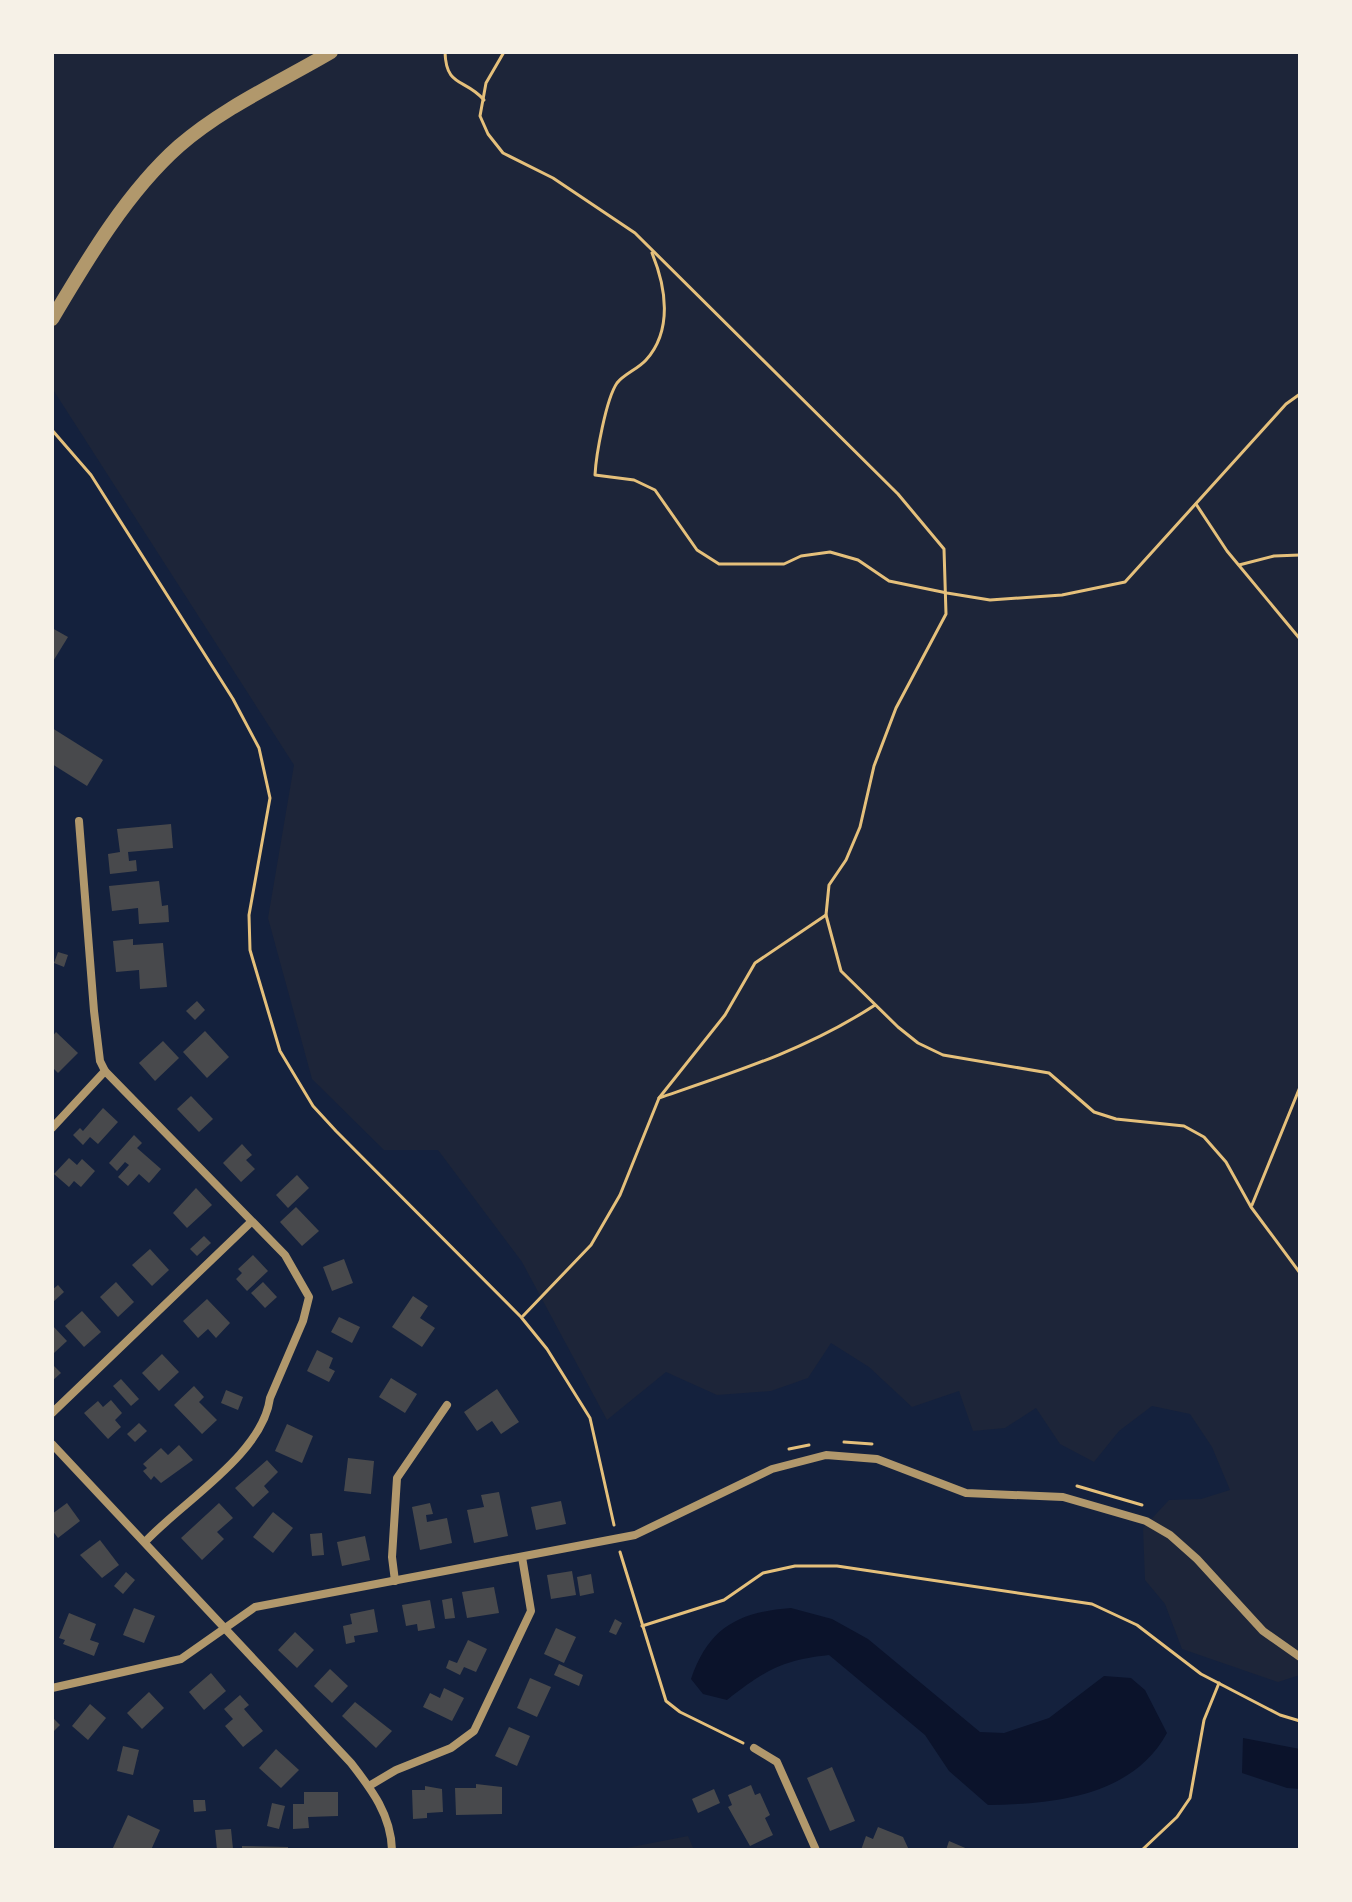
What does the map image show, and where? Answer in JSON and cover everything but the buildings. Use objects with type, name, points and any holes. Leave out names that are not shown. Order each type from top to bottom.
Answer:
[{"type":"street","points":[[52,319],[132,199],[178,147],[239,104],[331,52]]},
{"type":"street","points":[[79,821],[100,1061],[105,1071],[285,1255],[309,1297],[303,1321],[270,1398],[269,1409],[244,1450],[145,1542]]},
{"type":"street","points":[[52,1128],[105,1071]]},
{"type":"street","points":[[52,1413],[251,1222]]},
{"type":"street","points":[[395,1581],[392,1557],[397,1478],[447,1405]]},
{"type":"street","points":[[52,1444],[369,1786],[389,1825],[392,1850]]},
{"type":"street","points":[[52,1688],[181,1659],[255,1607],[616,1541],[652,1528],[785,1464],[826,1455],[866,1456],[966,1493],[1063,1497],[1146,1521],[1170,1535],[1197,1559],[1263,1631],[1300,1657]]},
{"type":"street","points":[[369,1786],[396,1770],[451,1748],[474,1731],[531,1611],[522,1557]]},
{"type":"street","points":[[754,1748],[777,1762],[816,1850]]},
{"type":"path","points":[[445,52],[445,69],[451,79],[477,92],[484,100]]},
{"type":"path","points":[[504,52],[486,83],[480,116],[503,153],[586,199],[635,233],[898,494],[944,549],[946,614],[896,708],[880,751],[860,827],[846,860],[829,885],[826,915],[841,971],[918,1043],[943,1055],[1049,1073],[1094,1112],[1116,1119],[1184,1126],[1204,1137],[1226,1162],[1251,1207],[1300,1273]]},
{"type":"path","points":[[651,251],[665,285],[662,330],[647,359],[617,383],[596,453],[595,475],[634,480],[655,490],[697,550],[719,564],[784,564],[801,556],[830,552],[858,560],[889,581],[990,600],[1062,595],[1125,582],[1286,404],[1300,394]]},
{"type":"path","points":[[52,430],[91,475],[241,711],[259,748],[270,798],[249,915],[250,950],[280,1051],[313,1106],[521,1317],[547,1349],[592,1424],[616,1541],[666,1701],[699,1723],[754,1748]]},
{"type":"path","points":[[1196,504],[1239,565],[1300,639]]},
{"type":"path","points":[[1239,565],[1274,556],[1300,555]]},
{"type":"path","points":[[521,1317],[591,1245],[620,1195],[659,1098],[725,1015],[755,963],[826,915]]},
{"type":"path","points":[[659,1098],[785,1055],[832,1034],[877,1004]]},
{"type":"path","points":[[1251,1207],[1300,1087]]},
{"type":"path","points":[[642,1626],[724,1600],[763,1573],[795,1566],[837,1566],[1092,1604],[1137,1625],[1187,1666],[1280,1715],[1300,1721]]},
{"type":"path","points":[[1142,1850],[1177,1817],[1190,1798],[1204,1720],[1219,1683]]},
{"type":"shaded area","points":[[52,52],[1300,52],[1300,1675],[1278,1682],[1182,1649],[1165,1604],[1145,1580],[1143,1528],[1169,1500],[1201,1499],[1230,1490],[1212,1447],[1190,1414],[1152,1406],[1119,1431],[1094,1462],[1060,1444],[1036,1408],[1005,1428],[973,1431],[959,1391],[912,1407],[869,1367],[831,1343],[808,1378],[771,1391],[717,1395],[666,1372],[607,1420],[522,1262],[438,1150],[384,1150],[312,1079],[268,918],[294,765],[52,388]]},
{"type":"shaded area","points":[[791,1608],[832,1619],[868,1639],[980,1732],[1004,1733],[1049,1718],[1104,1676],[1131,1678],[1145,1690],[1167,1733],[1152,1754],[1112,1784],[1064,1799],[988,1805],[949,1771],[925,1735],[829,1655],[774,1668],[727,1700],[703,1694],[691,1679],[698,1661],[717,1635],[728,1626],[756,1613]]},
{"type":"shaded area","points":[[1243,1738],[1300,1749],[1300,1789],[1287,1788],[1242,1773]]},
{"type":"shaded area","points":[[688,1836],[694,1850],[616,1850]]}]
